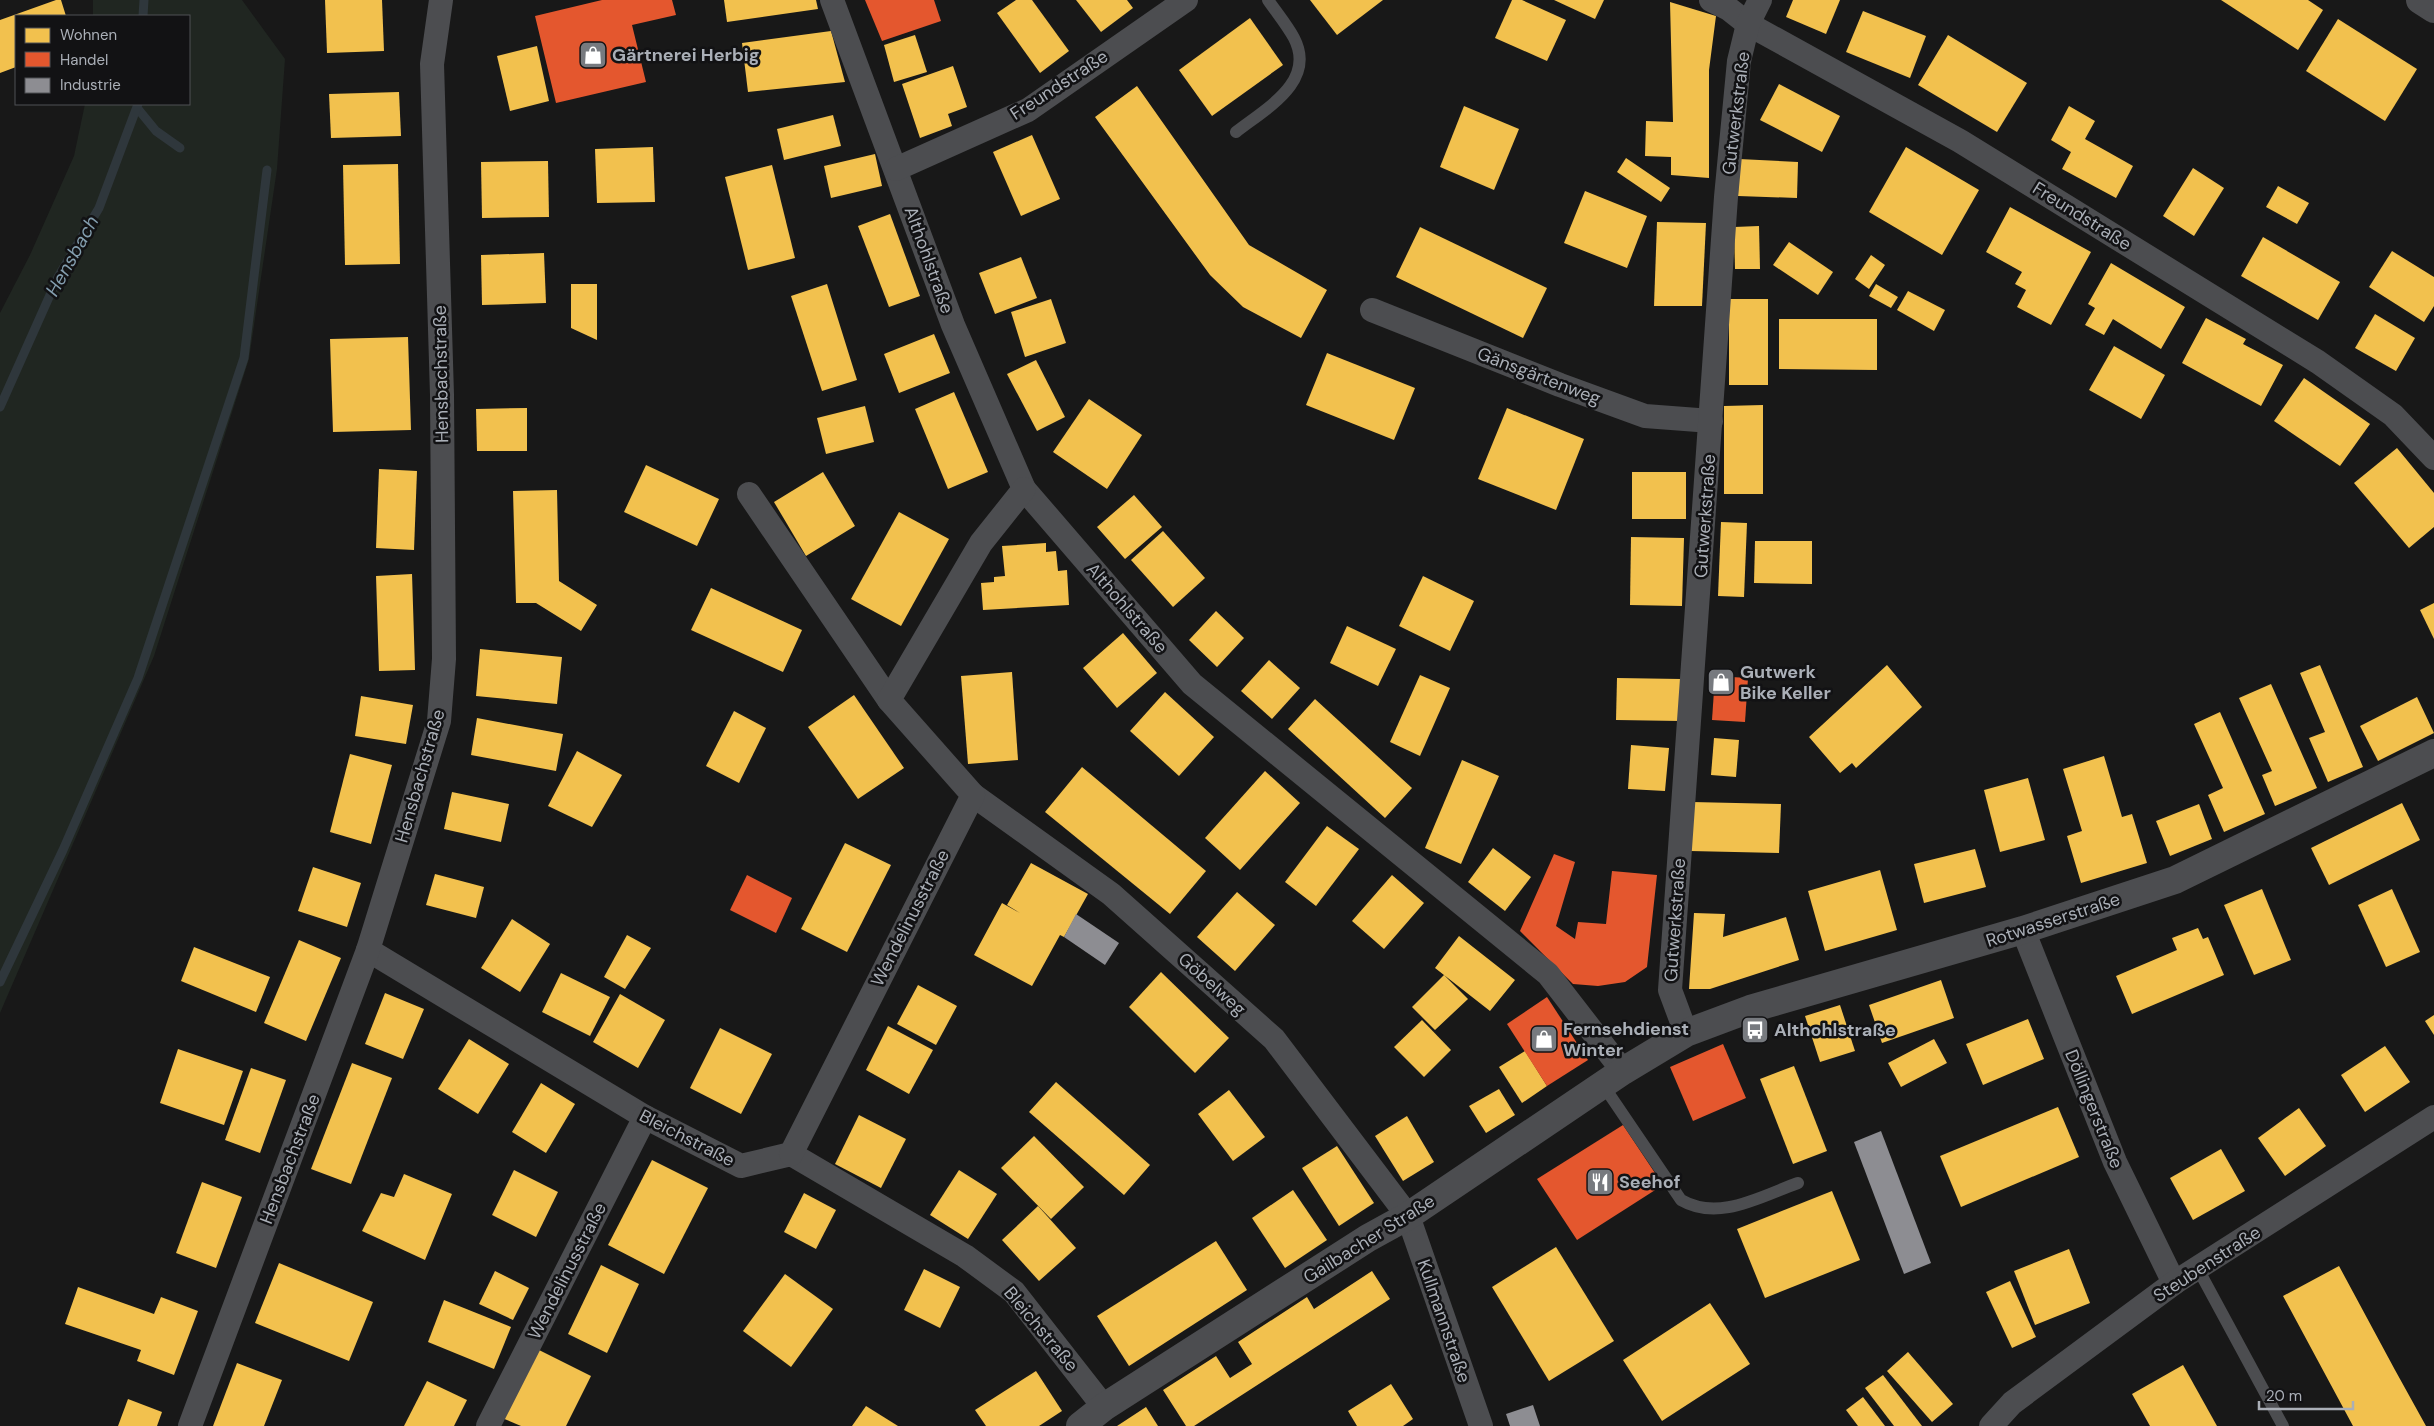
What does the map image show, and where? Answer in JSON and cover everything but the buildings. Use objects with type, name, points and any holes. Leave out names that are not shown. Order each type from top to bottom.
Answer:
[{"type":"street","name":"Hensbachstraße","points":[[190,1426],[368,950],[439,721],[444,659],[442,395],[432,64],[441,0]]},
{"type":"street","name":"Althohlstraße","points":[[832,0],[953,325],[1024,488],[1192,684],[1548,974],[1613,1078]]},
{"type":"street","name":"Freundstraße","points":[[896,169],[1028,110],[1186,0]]},
{"type":"street","name":"Freundstraße","points":[[1711,0],[1729,9],[1748,24],[1960,141],[2318,362],[2393,415],[2434,458]]},
{"type":"street","name":"Gutwerkstraße","points":[[1686,1034],[1670,990],[1712,421],[1726,197],[1739,61],[1748,24],[1760,0]]},
{"type":"street","points":[[2420,0],[2434,9]]},
{"type":"street","name":"Gänsgärtenweg","points":[[1372,310],[1560,385],[1645,416],[1712,421]]},
{"type":"street","points":[[889,700],[981,543],[1024,488]]},
{"type":"street","points":[[749,494],[889,700],[973,795]]},
{"type":"street","name":"Rotwasserstraße","points":[[1658,1051],[1686,1034],[1750,1009],[2023,930],[2175,880],[2434,753]]},
{"type":"street","name":"Wendelinusstraße","points":[[791,1154],[973,795]]},
{"type":"street","name":"Göbelweg","points":[[973,795],[1111,894],[1274,1039],[1408,1216]]},
{"type":"street","name":"Döllingerstraße","points":[[2023,930],[2114,1162],[2174,1283]]},
{"type":"street","name":"Bleichstraße","points":[[368,950],[645,1117],[741,1166],[791,1154],[965,1256],[1014,1292],[1104,1407]]},
{"type":"street","name":"Gailbacher Straße","points":[[1080,1426],[1104,1407],[1360,1244],[1408,1216],[1613,1078],[1658,1051]]},
{"type":"street","name":"Wendelinusstraße","points":[[488,1426],[645,1117]]},
{"type":"street","name":"Steubenstraße","points":[[1991,1426],[2012,1403],[2174,1283],[2434,1117]]},
{"type":"street","name":"Kullmannstraße","points":[[1408,1216],[1481,1426]]},
{"type":"lane","points":[[1236,132],[1283,95],[1298,75],[1301,62],[1294,38],[1268,0]]},
{"type":"lane","points":[[1613,1078],[1680,1200],[1692,1207],[1724,1209],[1798,1182]]},
{"type":"lane","points":[[2198,1269],[2283,1426]]},
{"type":"shaded area","points":[[93,0],[242,0],[285,59],[277,169],[249,359],[154,656],[0,1013],[0,313],[30,255],[74,156],[85,105],[190,105],[190,15],[93,15]]},
{"type":"waterway","name":"Hensbach","points":[[143,15],[144,0]]},
{"type":"waterway","name":"Hensbach","points":[[0,407],[58,277],[99,208],[138,105]]},
{"type":"waterway","points":[[138,109],[156,131],[180,148]]},
{"type":"waterway","points":[[0,982],[63,850],[138,678],[244,358],[267,170]]},
{"type":"place","name":"Gärtnerei Herbig","points":[[593,55]]},
{"type":"place","name":"Gutwerk Bike Keller","points":[[1721,682]]},
{"type":"place","name":"Althohlstraße","points":[[1755,1030]]},
{"type":"place","name":"Fernsehdienst Winter","points":[[1544,1039]]},
{"type":"place","name":"Seehof","points":[[1600,1182]]}]
